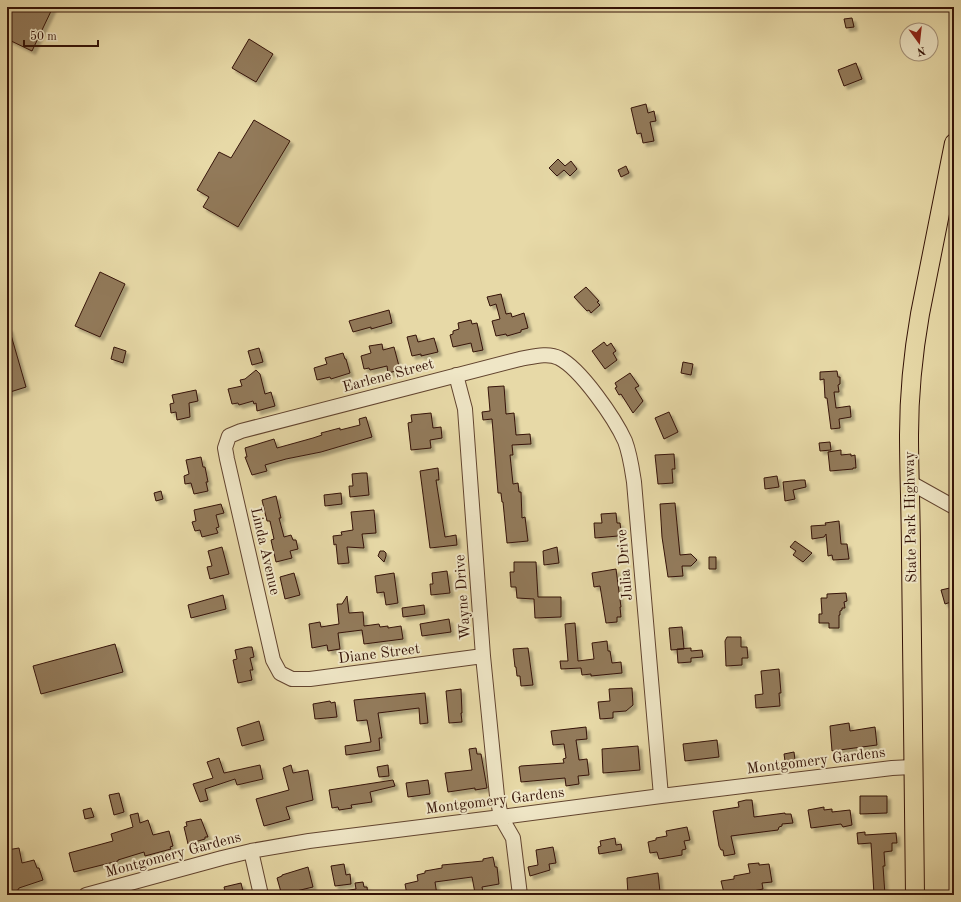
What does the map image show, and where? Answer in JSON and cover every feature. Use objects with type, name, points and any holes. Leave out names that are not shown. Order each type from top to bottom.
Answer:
[{"type":"main road","name":"State Park Highway","points":[[915,895],[912,767],[911,483],[909,434],[916,338],[948,199],[954,143]]},
{"type":"street","name":"Earlene Street","points":[[229,436],[241,431],[533,356],[540,355],[558,357]]},
{"type":"street","name":"Julia Drive","points":[[558,357],[582,376],[614,422],[625,441],[630,460],[634,482],[661,796]]},
{"type":"street","name":"Wayne Drive","points":[[456,375],[465,409],[483,656],[497,796],[501,817],[513,838],[520,895]]},
{"type":"street","name":"Linda Avenue","points":[[229,436],[225,448],[227,459],[273,660],[280,673]]},
{"type":"street","points":[[911,483],[954,507]]},
{"type":"street","name":"Diane Street","points":[[280,673],[292,679],[310,679],[483,656]]},
{"type":"street","name":"Montgomery Gardens","points":[[86,895],[251,851],[323,839],[661,796],[892,768],[912,767]]},
{"type":"street","points":[[251,851],[261,895]]},
{"type":"building","points":[[7,7],[53,7],[32,51],[7,39]]},
{"type":"building","points":[[852,18],[854,27],[846,28],[844,19]]},
{"type":"building","points":[[249,39],[273,54],[256,82],[232,68]]},
{"type":"building","points":[[856,63],[862,79],[844,86],[838,70]]},
{"type":"building","points":[[646,104],[648,113],[654,111],[656,121],[650,122],[654,141],[643,143],[641,133],[637,134],[631,108]]},
{"type":"building","points":[[254,120],[290,141],[238,227],[203,207],[209,197],[197,190],[219,152],[231,158]]},
{"type":"building","points":[[558,159],[565,166],[571,161],[577,169],[570,176],[564,170],[557,176],[549,168]]},
{"type":"building","points":[[626,166],[629,173],[621,177],[618,170]]},
{"type":"building","points":[[100,272],[125,284],[100,337],[75,326]]},
{"type":"building","points":[[586,287],[599,301],[597,302],[600,305],[591,313],[589,310],[587,311],[574,297]]},
{"type":"building","points":[[501,294],[506,314],[511,313],[512,317],[524,313],[528,328],[521,330],[521,332],[507,336],[506,334],[496,336],[492,321],[500,319],[496,304],[490,306],[487,297]]},
{"type":"building","points":[[389,310],[392,323],[353,332],[349,321]]},
{"type":"building","points":[[471,320],[472,324],[477,323],[483,350],[473,352],[471,343],[453,347],[450,335],[453,334],[453,331],[459,329],[458,323]]},
{"type":"building","points":[[9,328],[26,387],[7,393],[7,329]]},
{"type":"building","points":[[416,335],[418,342],[434,338],[438,352],[421,356],[421,354],[412,356],[407,337]]},
{"type":"building","points":[[604,342],[607,346],[611,343],[616,351],[613,353],[617,360],[605,369],[592,351]]},
{"type":"building","points":[[382,344],[383,350],[394,347],[400,370],[388,373],[387,366],[370,370],[369,368],[364,369],[361,356],[371,353],[369,346]]},
{"type":"building","points":[[114,347],[126,351],[123,363],[111,359]]},
{"type":"building","points":[[259,348],[263,362],[252,365],[248,351]]},
{"type":"building","points":[[343,353],[350,373],[331,379],[330,377],[317,380],[314,368],[327,364],[325,358]]},
{"type":"building","points":[[683,362],[693,364],[691,375],[681,373]]},
{"type":"building","points":[[256,370],[260,374],[265,394],[271,392],[275,406],[257,411],[256,403],[254,404],[253,401],[239,405],[238,403],[232,404],[228,389],[242,386],[240,380],[245,379]]},
{"type":"building","points":[[837,371],[838,377],[840,377],[840,384],[838,385],[839,392],[834,392],[836,408],[850,406],[851,417],[839,419],[840,428],[831,429],[827,398],[825,398],[824,379],[820,380],[820,372]]},
{"type":"building","points":[[630,373],[639,386],[635,388],[643,401],[633,413],[621,394],[619,395],[615,388],[617,387],[615,383]]},
{"type":"building","points":[[504,386],[506,414],[514,413],[516,435],[530,434],[531,444],[512,445],[513,455],[510,455],[513,484],[518,483],[519,492],[521,492],[522,518],[525,517],[528,541],[507,543],[503,502],[501,493],[498,493],[492,419],[483,420],[482,412],[490,411],[488,387]]},
{"type":"building","points":[[196,390],[198,401],[189,403],[190,417],[177,420],[176,412],[171,413],[170,404],[174,403],[172,395]]},
{"type":"building","points":[[669,412],[678,432],[664,439],[655,418]]},
{"type":"building","points":[[431,413],[433,428],[441,427],[442,438],[430,440],[431,448],[411,450],[408,423],[412,422],[411,415]]},
{"type":"building","points":[[366,417],[372,437],[321,452],[265,465],[267,471],[252,475],[245,457],[247,457],[245,448],[274,439],[277,448],[322,435],[321,433],[360,425],[359,419]]},
{"type":"building","points":[[830,442],[831,450],[820,451],[819,443]]},
{"type":"building","points":[[841,450],[841,455],[855,455],[856,468],[830,471],[828,452]]},
{"type":"building","points":[[674,454],[675,469],[672,469],[673,483],[658,484],[655,455]]},
{"type":"building","points":[[201,457],[203,467],[205,467],[208,491],[194,494],[191,483],[185,484],[184,476],[189,474],[186,460]]},
{"type":"building","points":[[438,468],[439,480],[436,480],[445,537],[456,535],[457,545],[430,548],[420,471]]},
{"type":"building","points":[[367,473],[369,495],[350,497],[349,486],[353,486],[352,474]]},
{"type":"building","points":[[777,476],[779,487],[765,489],[764,478]]},
{"type":"building","points":[[805,480],[806,487],[793,490],[795,499],[785,501],[783,482]]},
{"type":"building","points":[[161,491],[163,499],[156,501],[154,493]]},
{"type":"building","points":[[341,493],[342,504],[325,506],[324,495]]},
{"type":"building","points":[[276,496],[281,518],[279,518],[284,537],[291,535],[293,540],[296,540],[298,549],[290,551],[292,558],[276,562],[271,540],[274,539],[270,521],[267,521],[262,500]]},
{"type":"building","points":[[675,503],[680,555],[691,554],[697,560],[691,566],[682,566],[683,576],[668,577],[662,537],[660,504]]},
{"type":"building","points":[[221,504],[224,513],[216,515],[219,527],[216,528],[218,533],[202,537],[200,530],[195,531],[192,522],[196,521],[194,510]]},
{"type":"building","points":[[374,510],[376,533],[362,534],[364,548],[347,547],[349,563],[338,564],[336,544],[334,545],[333,536],[342,535],[341,532],[353,530],[351,512]]},
{"type":"building","points":[[616,513],[617,523],[620,523],[621,531],[618,531],[618,536],[595,538],[594,523],[602,523],[601,514]]},
{"type":"building","points":[[839,521],[841,544],[847,544],[849,559],[833,560],[832,555],[828,556],[826,534],[824,537],[812,539],[811,526],[826,525],[825,523]]},
{"type":"building","points":[[795,541],[812,553],[803,562],[793,555],[796,551],[790,547]]},
{"type":"building","points":[[222,547],[229,574],[210,579],[207,567],[212,566],[208,551]]},
{"type":"building","points":[[557,547],[559,563],[544,565],[543,551]]},
{"type":"building","points":[[380,551],[384,551],[386,553],[384,562],[378,556]]},
{"type":"building","points":[[709,557],[716,557],[716,569],[709,569]]},
{"type":"building","points":[[514,562],[536,562],[538,597],[561,597],[561,617],[535,618],[534,599],[517,598],[516,587],[511,587],[510,572],[514,572]]},
{"type":"building","points":[[616,569],[621,617],[617,617],[617,622],[606,623],[600,586],[594,587],[592,573]]},
{"type":"building","points":[[447,571],[450,593],[431,595],[430,584],[433,584],[432,573]]},
{"type":"building","points":[[294,573],[300,595],[285,599],[280,577]]},
{"type":"building","points":[[394,573],[398,603],[386,605],[384,592],[377,593],[375,576]]},
{"type":"building","points":[[954,587],[954,601],[945,604],[941,590]]},
{"type":"building","points":[[846,593],[847,601],[844,602],[845,608],[842,608],[839,615],[839,628],[829,628],[829,623],[819,623],[819,614],[822,614],[821,598],[827,598],[827,594]]},
{"type":"building","points":[[223,595],[226,609],[191,618],[188,605]]},
{"type":"building","points":[[347,596],[349,613],[363,612],[364,626],[379,624],[380,627],[388,626],[388,628],[401,626],[403,639],[364,644],[362,630],[338,633],[340,649],[328,651],[327,645],[312,648],[309,624],[320,622],[321,627],[339,624],[337,604],[342,604]]},
{"type":"building","points":[[424,605],[425,614],[403,617],[402,608]]},
{"type":"building","points":[[449,619],[451,632],[422,636],[420,624]]},
{"type":"building","points":[[575,623],[578,661],[594,659],[592,643],[607,641],[608,651],[610,651],[612,663],[621,662],[622,673],[591,676],[591,674],[582,675],[581,668],[561,669],[560,661],[568,661],[565,624]]},
{"type":"building","points":[[682,627],[684,649],[671,650],[669,628]]},
{"type":"building","points":[[727,637],[741,637],[741,647],[747,647],[748,658],[742,658],[742,665],[726,666],[725,641]]},
{"type":"building","points":[[115,644],[123,672],[41,694],[33,666]]},
{"type":"building","points":[[252,647],[254,657],[250,658],[253,670],[250,670],[252,680],[238,683],[233,660],[237,659],[235,650]]},
{"type":"building","points":[[528,648],[533,685],[521,686],[520,676],[517,676],[515,667],[513,649]]},
{"type":"building","points":[[691,648],[691,651],[702,650],[703,657],[691,658],[691,662],[678,663],[677,649]]},
{"type":"building","points":[[779,669],[781,693],[779,693],[780,706],[756,708],[755,695],[763,694],[761,671]]},
{"type":"building","points":[[632,688],[633,705],[626,711],[613,712],[613,718],[600,719],[598,702],[610,701],[609,689]]},
{"type":"building","points":[[461,689],[462,722],[449,723],[446,691]]},
{"type":"building","points":[[425,693],[428,723],[420,724],[419,708],[378,713],[382,738],[379,738],[380,750],[346,755],[345,746],[371,742],[367,720],[357,721],[354,700]]},
{"type":"building","points":[[330,701],[331,703],[335,702],[337,717],[315,719],[313,704]]},
{"type":"building","points":[[259,721],[264,740],[242,746],[237,728]]},
{"type":"building","points":[[849,723],[850,731],[875,727],[877,745],[832,751],[830,726]]},
{"type":"building","points":[[586,727],[587,739],[576,740],[579,760],[587,759],[589,775],[578,776],[579,784],[566,786],[565,778],[521,782],[519,767],[521,766],[564,763],[563,759],[566,758],[564,744],[553,745],[551,731]]},
{"type":"building","points":[[717,740],[719,757],[685,761],[683,744]]},
{"type":"building","points":[[638,746],[640,770],[603,773],[602,749]]},
{"type":"building","points":[[476,748],[477,754],[481,754],[487,788],[475,790],[475,788],[448,792],[445,773],[472,770],[469,749]]},
{"type":"building","points":[[794,752],[795,760],[785,761],[784,754]]},
{"type":"building","points":[[219,758],[224,773],[260,765],[263,779],[237,785],[235,779],[205,789],[208,800],[200,802],[193,784],[213,778],[207,762]]},
{"type":"building","points":[[291,765],[293,773],[308,770],[313,800],[286,807],[290,819],[264,826],[256,799],[289,790],[283,768]]},
{"type":"building","points":[[388,765],[389,776],[379,777],[377,767]]},
{"type":"building","points":[[393,780],[395,786],[370,792],[372,802],[351,805],[352,808],[339,810],[338,807],[332,808],[329,790]]},
{"type":"building","points":[[428,780],[430,794],[408,797],[406,783]]},
{"type":"building","points":[[119,793],[124,812],[114,815],[109,795]]},
{"type":"building","points":[[860,796],[887,796],[887,813],[860,814]]},
{"type":"building","points":[[752,800],[754,817],[785,813],[791,814],[793,823],[782,824],[778,830],[731,836],[735,854],[724,856],[723,850],[721,850],[719,846],[713,811],[739,807],[738,802]]},
{"type":"building","points":[[824,807],[824,810],[832,809],[832,812],[850,810],[852,825],[843,827],[841,824],[811,828],[808,810]]},
{"type":"building","points":[[91,808],[94,817],[85,819],[83,810]]},
{"type":"building","points":[[138,813],[140,823],[148,820],[153,835],[169,831],[173,846],[170,847],[171,849],[145,856],[144,852],[118,861],[74,872],[69,853],[113,841],[111,834],[133,827],[130,815]]},
{"type":"building","points":[[201,819],[208,837],[188,844],[184,827],[187,826],[186,822]]},
{"type":"building","points":[[687,827],[690,840],[684,841],[686,849],[682,850],[682,855],[659,859],[657,852],[650,853],[648,842],[656,840],[656,838],[667,836],[666,831]]},
{"type":"building","points":[[865,832],[865,835],[896,833],[897,843],[892,843],[892,851],[884,852],[885,866],[883,866],[885,895],[874,895],[871,843],[858,844],[857,833]]},
{"type":"building","points":[[615,838],[616,845],[621,844],[622,850],[599,854],[598,847],[601,846],[600,841]]},
{"type":"building","points":[[553,847],[556,863],[549,864],[550,870],[530,876],[528,867],[538,865],[536,850]]},
{"type":"building","points":[[19,848],[22,863],[34,860],[37,868],[39,868],[43,880],[11,892],[10,890],[7,891],[7,850]]},
{"type":"building","points":[[493,857],[495,867],[497,867],[499,884],[482,887],[483,892],[475,893],[472,877],[435,882],[437,895],[407,895],[405,884],[418,881],[417,875],[425,873],[425,871],[442,868],[442,865],[483,861],[483,859]]},
{"type":"building","points":[[759,863],[759,865],[769,864],[772,882],[762,883],[763,889],[738,894],[737,891],[724,893],[721,881],[734,879],[734,876],[750,873],[748,864]]},
{"type":"building","points":[[344,864],[346,875],[350,874],[351,884],[335,886],[331,866]]},
{"type":"building","points":[[308,867],[313,887],[284,894],[281,892],[277,878]]},
{"type":"building","points":[[658,873],[660,892],[642,895],[628,895],[627,878]]},
{"type":"building","points":[[363,882],[364,887],[367,887],[368,895],[345,895],[344,891],[356,889],[355,883]]},
{"type":"building","points":[[241,883],[244,895],[226,895],[224,887]]}]
